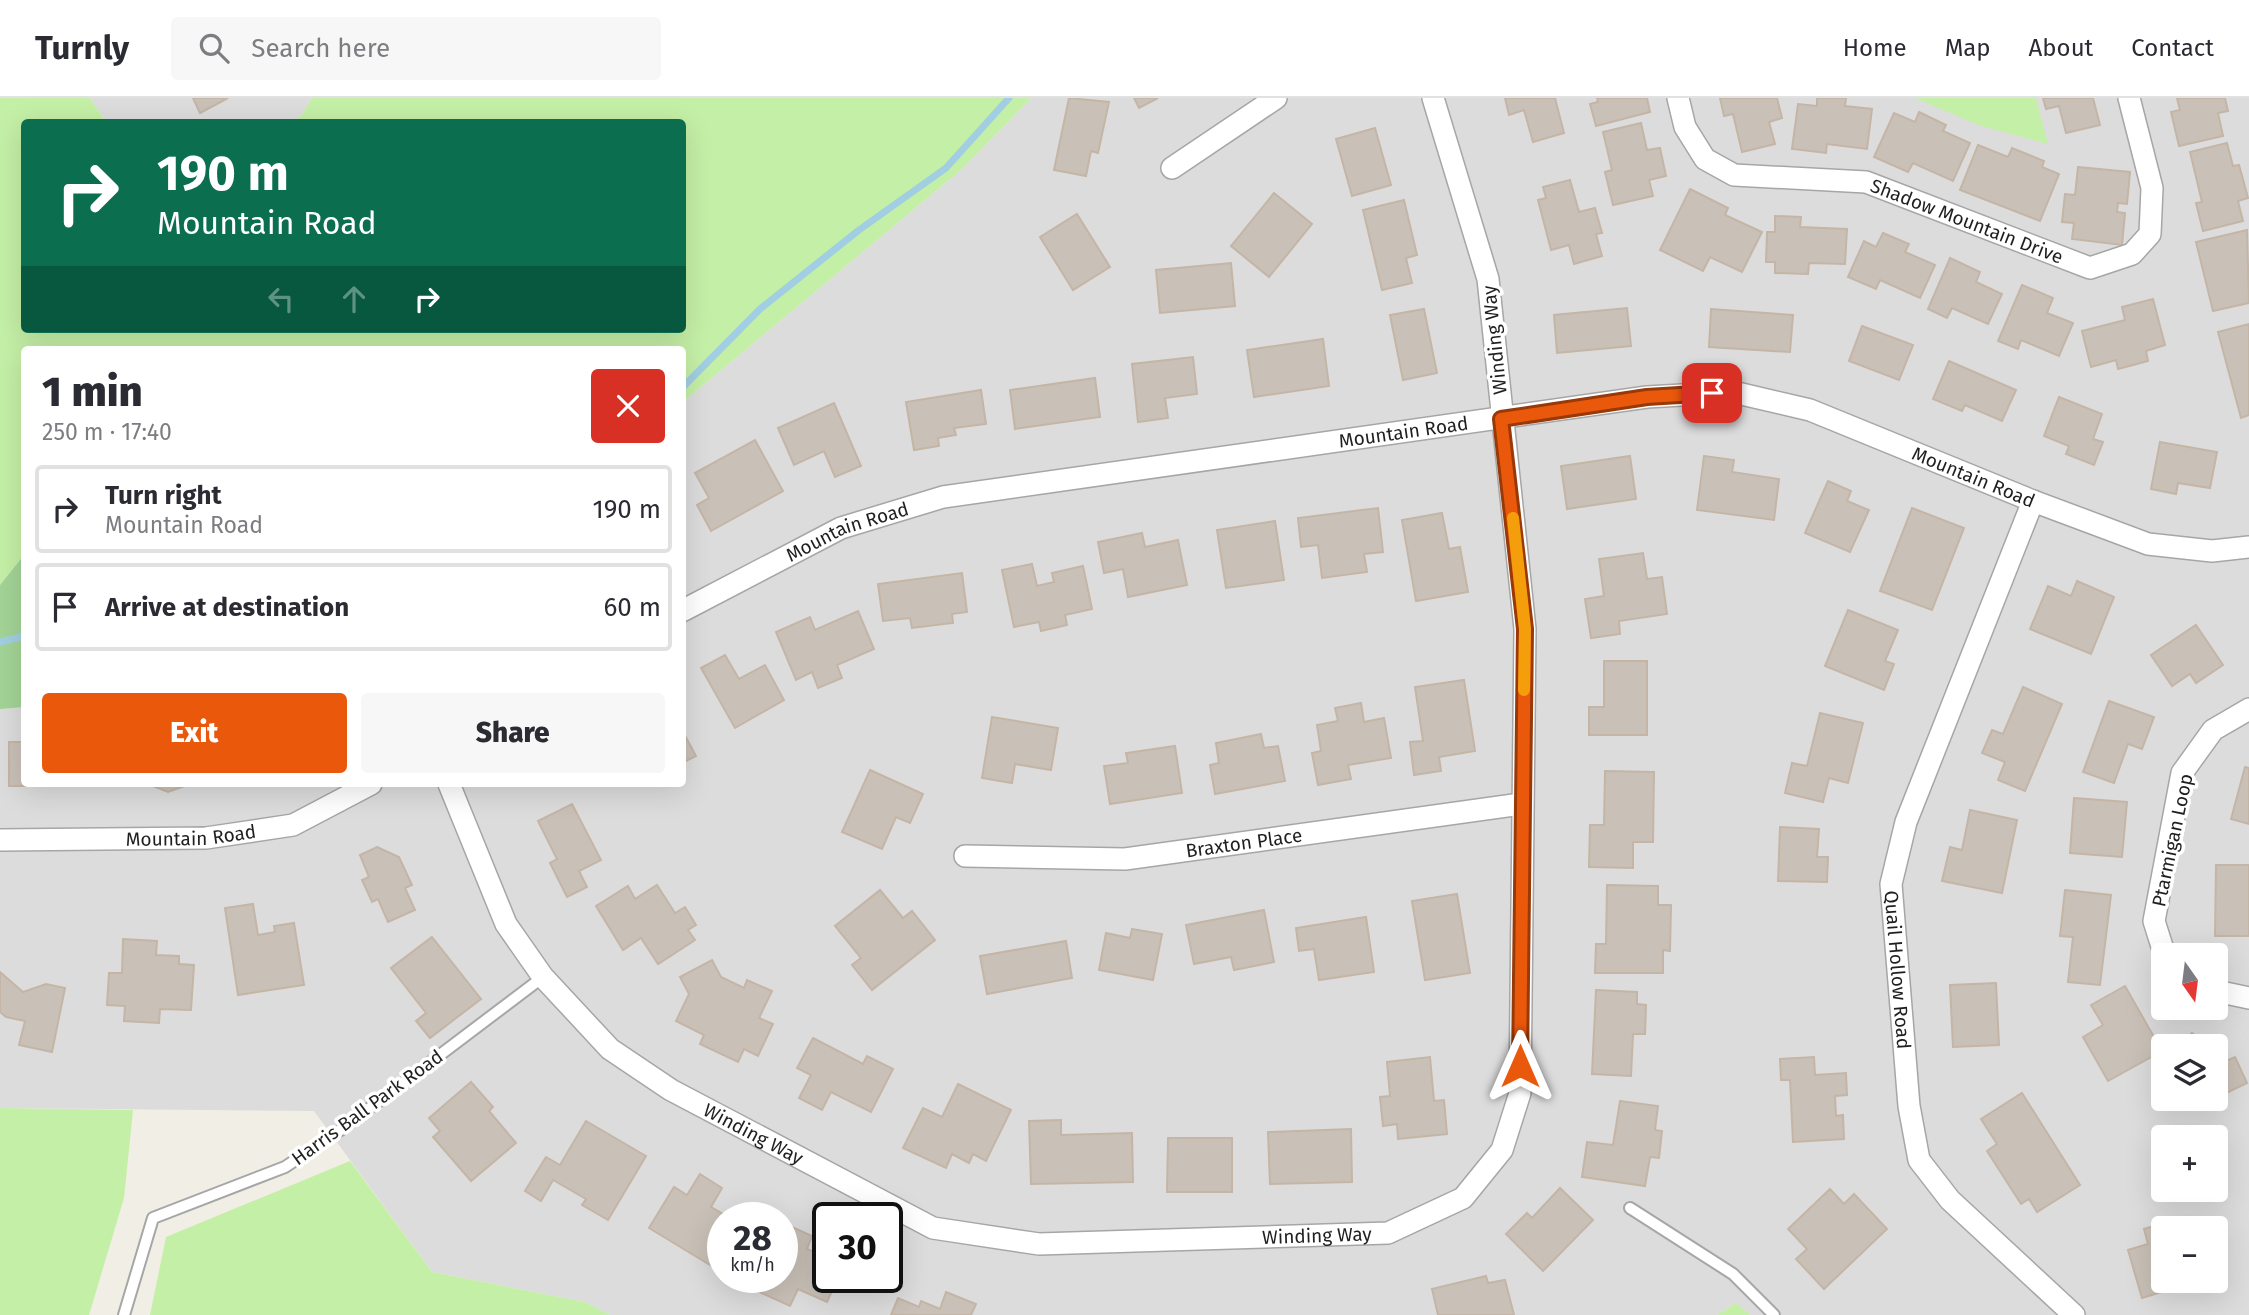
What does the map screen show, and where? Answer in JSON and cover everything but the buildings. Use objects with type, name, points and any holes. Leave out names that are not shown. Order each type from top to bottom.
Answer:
[{"type":"street","points":[[1172,168],[1276,98]]},
{"type":"street","name":"Winding Way","points":[[450,787],[506,924],[543,977],[610,1049],[671,1090],[933,1228],[1039,1244],[1388,1233],[1462,1198],[1502,1150],[1520,1093],[1521,804],[1525,629],[1488,279],[1433,98]]},
{"type":"street","name":"Shadow Mountain Drive","points":[[1678,98],[1685,127],[1705,159],[1734,175],[1866,182],[2090,268],[2132,254],[2150,234],[2152,188],[2129,98]]},
{"type":"street","name":"Mountain Road","points":[[686,609],[841,528],[943,497],[1647,397],[1733,392],[1810,410],[2033,501],[2148,544],[2212,551],[2249,547]]},
{"type":"street","name":"Quail Hollow Road","points":[[2033,501],[1906,822],[1891,884],[1909,1106],[1919,1160],[1950,1200],[2074,1315]]},
{"type":"street","name":"Ptarmigan Loop","points":[[2161,943],[2154,921],[2182,773],[2213,730],[2249,709]]},
{"type":"street","name":"Mountain Road","points":[[0,840],[206,838],[293,825],[364,787]]},
{"type":"street","name":"Braxton Place","points":[[965,856],[1125,859],[1521,804]]},
{"type":"street","points":[[2228,994],[2249,998]]},
{"type":"lane","name":"Harris Ball Park Road","points":[[124,1315],[153,1218],[285,1167],[342,1129],[543,977]]},
{"type":"lane","points":[[1630,1208],[1733,1274],[1774,1315]]},
{"type":"shaded area","points":[[90,98],[312,98],[301,116],[296,119],[104,119]]},
{"type":"shaded area","points":[[1031,98],[2249,98],[2249,1315],[1750,1315],[1736,1303],[1717,1315],[610,1315],[585,1302],[432,1272],[314,1111],[0,1108],[0,665],[21,662],[21,787],[686,787],[686,399],[962,169]]},
{"type":"green space","points":[[0,98],[90,98],[104,119],[21,119],[21,333],[686,333],[686,119],[296,119],[301,116],[312,98],[1031,98],[962,169],[686,399],[686,346],[21,346],[21,559],[0,585]]},
{"type":"green space","points":[[1915,98],[2036,98],[2048,144],[1981,126]]},
{"type":"green space","points":[[21,559],[21,707],[0,709],[0,585]]},
{"type":"green space","points":[[0,1108],[133,1110],[124,1198],[89,1315],[0,1315]]},
{"type":"green space","points":[[350,1161],[432,1272],[585,1302],[610,1315],[150,1315],[166,1237]]},
{"type":"green space","points":[[1736,1303],[1750,1315],[1717,1315]]},
{"type":"waterway","points":[[686,384],[760,309],[859,230],[946,168],[1009,98]]},
{"type":"waterway","points":[[0,642],[21,637]]},
{"type":"slow traffic","points":[[1513,518],[1525,629],[1524,690]]},
{"type":"route","points":[[1520,1066],[1525,629],[1501,419],[1647,397],[1712,393]]}]
